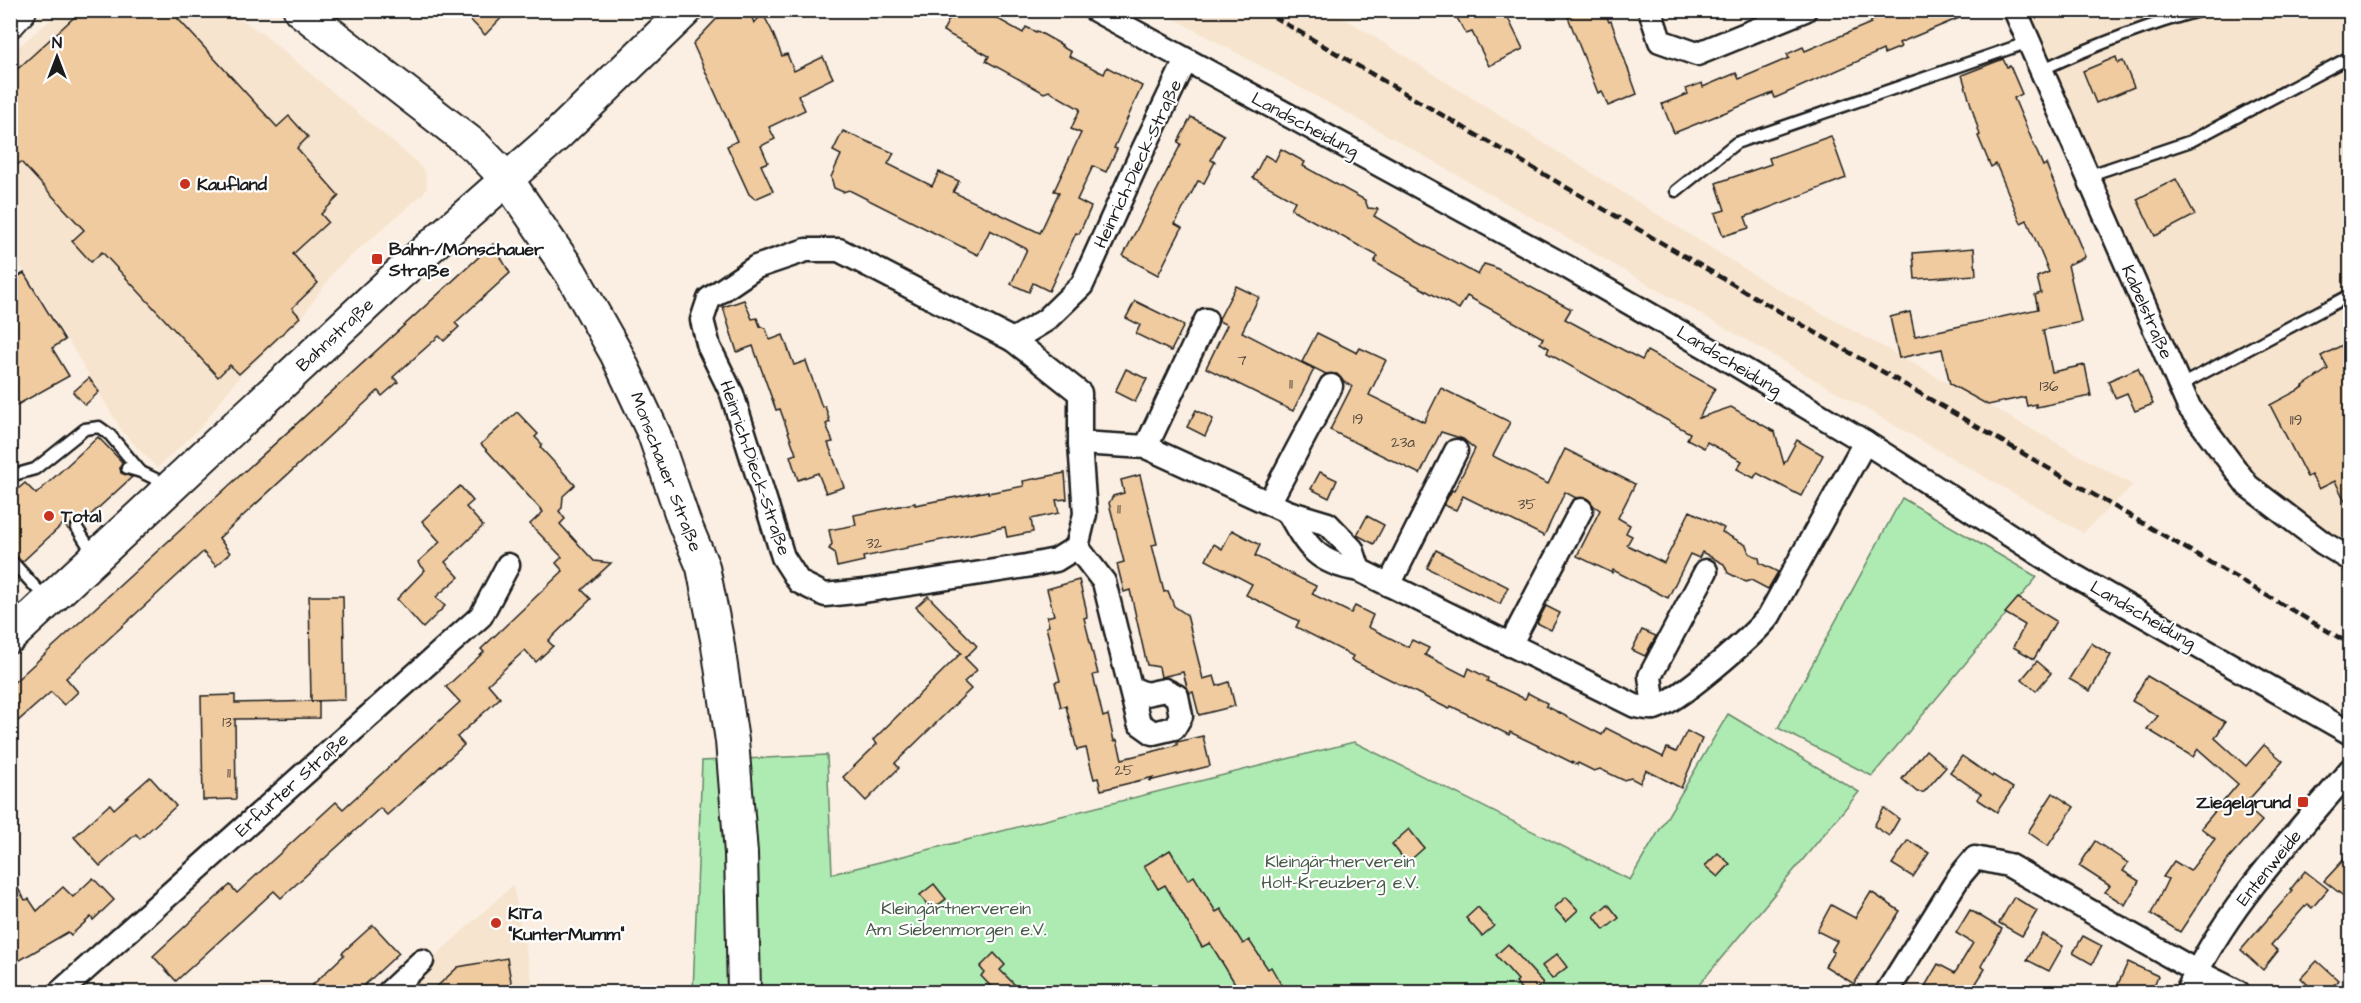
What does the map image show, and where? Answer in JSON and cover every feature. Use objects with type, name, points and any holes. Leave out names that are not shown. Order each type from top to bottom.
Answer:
[{"type":"main road","points":[[10,21],[20,10]]},
{"type":"main road","name":"Monschauer Straße","points":[[300,10],[476,147],[506,178],[556,250],[617,355],[654,434],[684,522],[703,567],[717,639],[732,741],[741,853],[744,993]]},
{"type":"main road","name":"Bahnstraße","points":[[10,637],[173,488],[354,316],[556,135],[686,10]]},
{"type":"street","name":"Landscheidung","points":[[1095,10],[1569,268],[1865,442],[2064,570],[2350,733]]},
{"type":"street","points":[[1650,10],[1660,41],[1697,54],[1805,10]]},
{"type":"street","name":"Kabelstraße","points":[[2015,10],[2189,408],[2248,486],[2323,543],[2350,559]]},
{"type":"street","name":"Heinrich-Dieck-Straße","points":[[1013,340],[1046,320],[1082,285],[1186,60]]},
{"type":"street","name":"Heinrich-Dieck-Straße","points":[[806,250],[838,250],[1013,340],[1080,393],[1080,443],[1085,514],[1077,547],[1056,560],[1026,567],[825,595],[799,582],[783,557],[732,394],[709,347],[702,320],[709,299],[756,267],[806,250]]},
{"type":"street","points":[[1146,447],[1206,320]]},
{"type":"street","points":[[1279,508],[1331,386]]},
{"type":"street","points":[[1080,443],[1146,447],[1279,508],[1328,524],[1352,549],[1359,570],[1635,706],[1654,708],[1675,698],[1755,633],[1769,616],[1865,442]]},
{"type":"street","points":[[1389,585],[1456,451]]},
{"type":"street","points":[[1510,645],[1581,510]]},
{"type":"street","points":[[1077,547],[1104,582],[1131,688]]},
{"type":"street","name":"Erfurter Straße","points":[[60,993],[481,616],[508,565]]},
{"type":"street","points":[[1654,708],[1650,676],[1706,571]]},
{"type":"street","name":"Entenweide","points":[[2187,993],[2196,971],[2216,937],[2251,886],[2350,770]]},
{"type":"street","points":[[1887,993],[1959,877],[1975,858],[2008,865],[2238,993]]},
{"type":"street","points":[[389,993],[422,961]]},
{"type":"lane","points":[[2041,70],[2078,52],[2160,21],[2202,10]]},
{"type":"lane","points":[[1676,191],[1736,143],[2029,42]]},
{"type":"lane","points":[[2087,176],[2191,141],[2350,57]]},
{"type":"lane","points":[[2179,386],[2350,295]]},
{"type":"lane","points":[[10,476],[35,469],[85,429],[99,426],[110,435],[141,472]]},
{"type":"lane","points":[[127,468],[141,472],[173,488]]},
{"type":"lane","points":[[77,528],[96,558]]},
{"type":"lane","points":[[10,559],[49,602]]},
{"type":"shaded area","name":"Kaufland","points":[[61,11],[229,11],[264,35],[412,158],[425,172],[427,187],[424,193],[336,269],[300,320],[239,377],[199,429],[157,468],[122,431],[11,251],[10,54]]},
{"type":"shaded area","points":[[1160,11],[1333,11],[1767,283],[2133,485],[2083,533],[1398,141]]},
{"type":"shaded area","points":[[2027,11],[2350,11],[2350,544],[2209,462]]},
{"type":"shaded area","name":"KiTa \"KunterMumm\"","points":[[513,885],[534,992],[405,992],[429,972],[431,960]]},
{"type":"green space","points":[[1902,498],[2037,577],[1872,776],[1778,728]]},
{"type":"green space","name":"Kleingärtnerverein Holt-Kreuzberg e.V.","points":[[1728,714],[1859,792],[1693,992],[693,992],[702,761],[827,755],[832,874],[1354,742],[1630,880]]},
{"type":"building","name":"Kaufland","points":[[82,10],[170,10],[277,127],[289,116],[308,137],[297,148],[339,196],[321,214],[328,222],[293,254],[318,283],[292,308],[300,317],[239,374],[230,365],[218,377],[102,252],[91,262],[72,241],[84,230],[21,162],[10,171],[10,76]]},
{"type":"building","points":[[461,10],[509,10],[485,35]]},
{"type":"building","points":[[725,10],[749,10],[754,23],[763,14],[782,56],[787,54],[794,71],[823,57],[833,78],[798,95],[805,110],[769,127],[775,139],[761,146],[768,162],[761,165],[773,191],[755,199],[749,194],[727,146],[737,141],[693,44]]},
{"type":"building","points":[[954,10],[982,10],[1023,33],[1026,27],[1037,31],[1071,52],[1069,56],[1104,74],[1107,67],[1142,86],[1114,148],[1117,149],[1106,172],[1093,166],[1077,200],[1091,207],[1049,291],[1033,283],[1029,292],[1011,284],[1027,249],[990,230],[978,255],[849,190],[843,192],[834,188],[831,177],[841,155],[833,151],[843,131],[894,153],[888,164],[932,186],[939,172],[959,181],[953,192],[1040,233],[1059,192],[1054,191],[1081,133],[1071,129],[1080,109],[1049,91],[1044,93],[986,61],[989,56],[943,31]]},
{"type":"building","points":[[1467,10],[1504,10],[1523,49],[1489,66],[1472,32],[1466,34],[1456,16]]},
{"type":"building","points":[[1571,10],[1604,10],[1609,22],[1611,21],[1637,94],[1608,106],[1602,91],[1598,93],[1568,17],[1573,15]]},
{"type":"building","points":[[1894,10],[1976,11],[1899,43],[1901,47],[1884,54],[1883,50],[1775,98],[1773,93],[1674,133],[1662,104],[1688,94],[1686,89],[1702,83],[1703,87],[1736,73],[1739,79],[1789,58],[1787,54],[1803,47],[1805,51],[1871,23]]},
{"type":"building","points":[[2116,57],[2118,63],[2123,61],[2134,87],[2096,103],[2083,71]]},
{"type":"building","points":[[2003,59],[2007,67],[2010,66],[2022,94],[2014,98],[2043,166],[2046,164],[2085,257],[2068,265],[2081,322],[2043,330],[2052,372],[2085,365],[2091,396],[2036,407],[2036,404],[2027,406],[2025,397],[1988,405],[1950,384],[1942,349],[1899,358],[1890,317],[1910,312],[1915,336],[2038,309],[2035,295],[2041,293],[2037,277],[2049,272],[2027,220],[2021,223],[1996,164],[1991,167],[1978,136],[1980,135],[1962,75]]},
{"type":"building","points":[[1191,117],[1224,135],[1211,160],[1215,162],[1204,183],[1198,181],[1175,224],[1182,228],[1158,275],[1123,256],[1181,144],[1178,142]]},
{"type":"building","points":[[1831,136],[1846,178],[1745,217],[1749,228],[1723,236],[1715,213],[1725,210],[1716,183],[1771,164],[1769,158]]},
{"type":"building","points":[[1281,149],[1305,162],[1303,166],[1365,200],[1368,208],[1378,209],[1374,216],[1414,240],[1478,275],[1484,264],[1494,267],[1571,309],[1565,319],[1642,360],[1647,351],[1715,388],[1699,418],[1731,407],[1775,432],[1784,464],[1797,440],[1823,455],[1801,496],[1757,473],[1754,478],[1737,469],[1742,461],[1707,442],[1704,448],[1687,439],[1690,433],[1547,353],[1549,348],[1540,343],[1543,338],[1467,296],[1459,309],[1374,262],[1378,256],[1291,209],[1295,201],[1253,178],[1265,155],[1275,161]]},
{"type":"building","points":[[2176,179],[2195,215],[2155,236],[2137,199]]},
{"type":"building","points":[[493,244],[510,273],[455,323],[459,327],[444,341],[439,336],[393,377],[398,382],[382,396],[378,391],[219,538],[230,553],[216,566],[203,552],[66,678],[78,692],[64,705],[51,692],[10,728],[10,686]]},
{"type":"building","points":[[1974,248],[1976,275],[1915,279],[1913,253]]},
{"type":"building","points":[[24,273],[65,340],[52,348],[69,376],[10,409],[10,281]]},
{"type":"building","points":[[1236,286],[1259,297],[1242,332],[1314,369],[1293,411],[1206,368],[1227,325],[1219,319]]},
{"type":"building","points":[[744,300],[752,319],[757,318],[760,326],[766,329],[770,340],[783,335],[794,365],[806,361],[822,407],[825,406],[830,422],[826,424],[833,442],[828,443],[844,487],[826,493],[818,473],[798,480],[790,456],[796,454],[780,409],[776,410],[753,346],[737,352],[723,307]]},
{"type":"building","points":[[1135,301],[1184,325],[1171,351],[1136,334],[1140,325],[1126,318]]},
{"type":"building","points":[[1317,333],[1357,353],[1360,348],[1386,360],[1369,395],[1424,422],[1441,388],[1510,422],[1493,456],[1548,484],[1565,449],[1635,484],[1618,518],[1630,525],[1626,533],[1632,536],[1627,545],[1664,563],[1690,511],[1724,528],[1722,532],[1746,545],[1749,553],[1759,558],[1760,563],[1778,572],[1768,589],[1751,580],[1746,582],[1728,573],[1724,564],[1702,552],[1699,558],[1690,554],[1668,598],[1613,570],[1612,573],[1577,556],[1600,510],[1587,498],[1576,498],[1565,492],[1544,536],[1463,496],[1456,510],[1444,505],[1452,490],[1454,491],[1475,449],[1463,439],[1441,432],[1420,474],[1330,430],[1352,386],[1344,382],[1337,374],[1326,374],[1302,362]]},
{"type":"building","points":[[2350,341],[2350,511],[2335,481],[2319,489],[2311,475],[2307,477],[2270,405],[2304,387],[2328,369],[2321,356]]},
{"type":"building","points":[[2138,368],[2153,404],[2135,411],[2127,393],[2115,398],[2108,381]]},
{"type":"building","points":[[1126,369],[1147,379],[1135,402],[1115,392]]},
{"type":"building","points":[[89,378],[99,392],[85,405],[73,392]]},
{"type":"building","points":[[1196,410],[1213,419],[1205,436],[1187,427]]},
{"type":"building","points":[[517,412],[538,434],[535,437],[542,444],[540,447],[575,485],[563,496],[562,508],[559,511],[565,519],[560,524],[594,561],[611,563],[582,590],[591,599],[548,641],[553,646],[536,662],[525,650],[488,684],[500,698],[457,737],[464,745],[387,815],[380,808],[281,898],[274,891],[176,981],[153,956],[230,885],[237,893],[336,802],[343,809],[460,702],[446,687],[484,652],[481,649],[563,571],[556,563],[562,557],[530,524],[543,512],[481,444]]},
{"type":"building","points":[[98,437],[122,462],[121,473],[132,477],[82,523],[73,522],[70,525],[70,531],[63,524],[22,562],[10,552],[10,496],[25,483],[36,494]]},
{"type":"building","points":[[1320,472],[1337,480],[1329,498],[1311,489]]},
{"type":"building","points":[[1065,473],[1067,499],[1056,500],[1059,513],[1031,519],[1033,532],[1007,537],[1005,527],[863,557],[864,561],[837,567],[834,552],[829,549],[832,544],[829,530],[856,525],[854,515],[1024,486],[1023,481]]},
{"type":"building","points":[[1140,475],[1157,544],[1152,545],[1164,592],[1168,591],[1174,606],[1187,615],[1203,679],[1214,676],[1217,686],[1229,682],[1235,706],[1199,715],[1193,692],[1190,693],[1187,687],[1183,672],[1161,677],[1159,667],[1147,665],[1130,590],[1124,592],[1117,564],[1124,562],[1109,503],[1113,496],[1124,493],[1121,480]]},
{"type":"building","points":[[460,486],[473,501],[466,507],[483,526],[445,562],[459,577],[436,597],[445,606],[423,628],[397,599],[425,570],[418,562],[440,542],[422,521]]},
{"type":"building","points":[[1367,516],[1384,525],[1374,544],[1357,535]]},
{"type":"building","points":[[1232,530],[1260,545],[1255,556],[1316,586],[1312,594],[1351,613],[1355,606],[1373,615],[1368,627],[1408,647],[1412,640],[1429,648],[1425,655],[1466,676],[1469,668],[1488,678],[1487,681],[1525,699],[1528,693],[1547,703],[1546,706],[1602,735],[1606,728],[1663,757],[1667,748],[1676,752],[1687,731],[1702,739],[1681,788],[1646,770],[1640,783],[1631,778],[1623,780],[1600,769],[1594,771],[1578,763],[1577,765],[1451,706],[1449,709],[1351,660],[1353,656],[1296,627],[1299,621],[1246,595],[1252,584],[1206,560],[1214,544],[1222,549]]},
{"type":"building","points":[[1436,550],[1508,587],[1500,604],[1427,568]]},
{"type":"building","points":[[1079,580],[1086,608],[1087,617],[1084,618],[1098,674],[1093,675],[1103,717],[1108,715],[1114,741],[1117,740],[1122,759],[1203,736],[1210,766],[1101,790],[1098,778],[1094,779],[1086,748],[1077,750],[1066,706],[1061,707],[1055,682],[1060,681],[1046,627],[1049,626],[1047,617],[1054,615],[1047,589]]},
{"type":"building","points":[[309,596],[343,596],[345,700],[311,701]]},
{"type":"building","points":[[928,596],[977,646],[965,658],[977,670],[964,682],[971,689],[895,763],[899,768],[866,801],[843,777],[877,744],[873,740],[961,653],[916,607]]},
{"type":"building","points":[[2018,598],[2056,621],[2034,659],[2013,647],[2025,625],[2005,613]]},
{"type":"building","points":[[1546,606],[1560,613],[1551,630],[1537,623]]},
{"type":"building","points":[[1642,630],[1656,636],[1645,656],[1632,650]]},
{"type":"building","points":[[2091,643],[2111,655],[2090,691],[2069,679]]},
{"type":"building","points":[[2037,661],[2051,673],[2036,691],[2022,679]]},
{"type":"building","points":[[2147,676],[2225,722],[2215,738],[2246,766],[2264,745],[2283,761],[2244,805],[2262,821],[2226,862],[2180,932],[2151,914],[2168,879],[2163,877],[2174,861],[2190,871],[2215,839],[2201,828],[2238,784],[2198,749],[2193,757],[2147,729],[2158,716],[2132,701]]},
{"type":"building","points":[[235,695],[235,703],[319,701],[319,718],[235,719],[236,799],[203,800],[201,696]]},
{"type":"building","points":[[1926,750],[1946,767],[1924,792],[1917,792],[1902,779]]},
{"type":"building","points":[[1962,756],[1992,777],[1993,775],[2013,788],[1997,812],[1977,799],[1981,794],[1950,772]]},
{"type":"building","points":[[150,777],[176,806],[140,839],[136,834],[100,866],[74,837],[110,804],[114,809]]},
{"type":"building","points":[[2053,793],[2074,807],[2048,846],[2028,832]]},
{"type":"building","points":[[1884,808],[1899,819],[1889,836],[1874,826]]},
{"type":"building","points":[[1409,829],[1424,848],[1407,863],[1392,844]]},
{"type":"building","points":[[1908,840],[1929,853],[1913,877],[1892,864]]},
{"type":"building","points":[[2095,841],[2128,863],[2123,871],[2139,881],[2125,905],[2105,892],[2110,886],[2079,866]]},
{"type":"building","points":[[1170,850],[1188,880],[1194,876],[1216,912],[1221,909],[1243,944],[1249,940],[1268,969],[1271,967],[1286,993],[1241,993],[1210,943],[1202,947],[1165,885],[1158,889],[1144,866]]},
{"type":"building","points":[[1718,853],[1730,864],[1718,877],[1705,866]]},
{"type":"building","points":[[2350,853],[2350,901],[2324,881]]},
{"type":"building","points":[[2305,871],[2328,889],[2312,908],[2307,904],[2271,945],[2278,951],[2263,970],[2241,950],[2292,891],[2290,890]]},
{"type":"building","points":[[10,876],[25,900],[29,899],[37,911],[63,887],[73,897],[93,878],[114,900],[93,920],[91,917],[71,935],[68,932],[10,966]]},
{"type":"building","points":[[934,884],[946,899],[931,910],[920,895]]},
{"type":"building","points":[[1871,892],[1900,911],[1854,984],[1825,966],[1834,952],[1831,951],[1837,941],[1817,931],[1831,905],[1855,918]]},
{"type":"building","points":[[1566,897],[1578,910],[1566,921],[1554,908]]},
{"type":"building","points":[[2014,897],[2037,911],[2022,936],[1999,923]]},
{"type":"building","points":[[1608,904],[1619,918],[1604,930],[1594,916]]},
{"type":"building","points":[[1478,907],[1494,926],[1482,936],[1466,918]]},
{"type":"building","points":[[1970,910],[2002,929],[1981,966],[1985,969],[1970,993],[1921,993],[1938,964],[1955,973],[1973,943],[1956,933]]},
{"type":"building","points":[[373,925],[399,953],[356,993],[304,993],[344,955],[342,953]]},
{"type":"building","points":[[2042,934],[2063,946],[2049,971],[2027,960]]},
{"type":"building","points":[[2083,936],[2102,946],[2092,964],[2073,953]]},
{"type":"building","points":[[1508,944],[1543,983],[1532,993],[1524,993],[1516,982],[1518,980],[1496,955]]},
{"type":"building","points":[[994,953],[1005,965],[1000,970],[1023,993],[997,993],[981,976],[984,972],[980,967]]},
{"type":"building","points":[[1557,954],[1567,967],[1552,979],[1542,966]]},
{"type":"building","points":[[507,958],[513,993],[430,993],[458,967]]},
{"type":"building","points":[[2317,961],[2338,980],[2327,993],[2316,993],[2301,978]]},
{"type":"building","points":[[2128,962],[2158,976],[2151,993],[2114,993]]},
{"type":"railway","points":[[1262,10],[2350,644]]},
{"type":"place","name":"Kaufland","points":[[185,184]]},
{"type":"place","name":"Bahn-/Monschauer Straße","points":[[377,259]]},
{"type":"place","name":"Total","points":[[49,516]]},
{"type":"place","name":"Ziegelgrund","points":[[2303,802]]},
{"type":"place","name":"KiTa \"KunterMumm\"","points":[[496,923]]},
{"type":"park label","name":"Kleingärtnerverein Am Siebenmorgen e.V.","points":[[956,918]]}]
